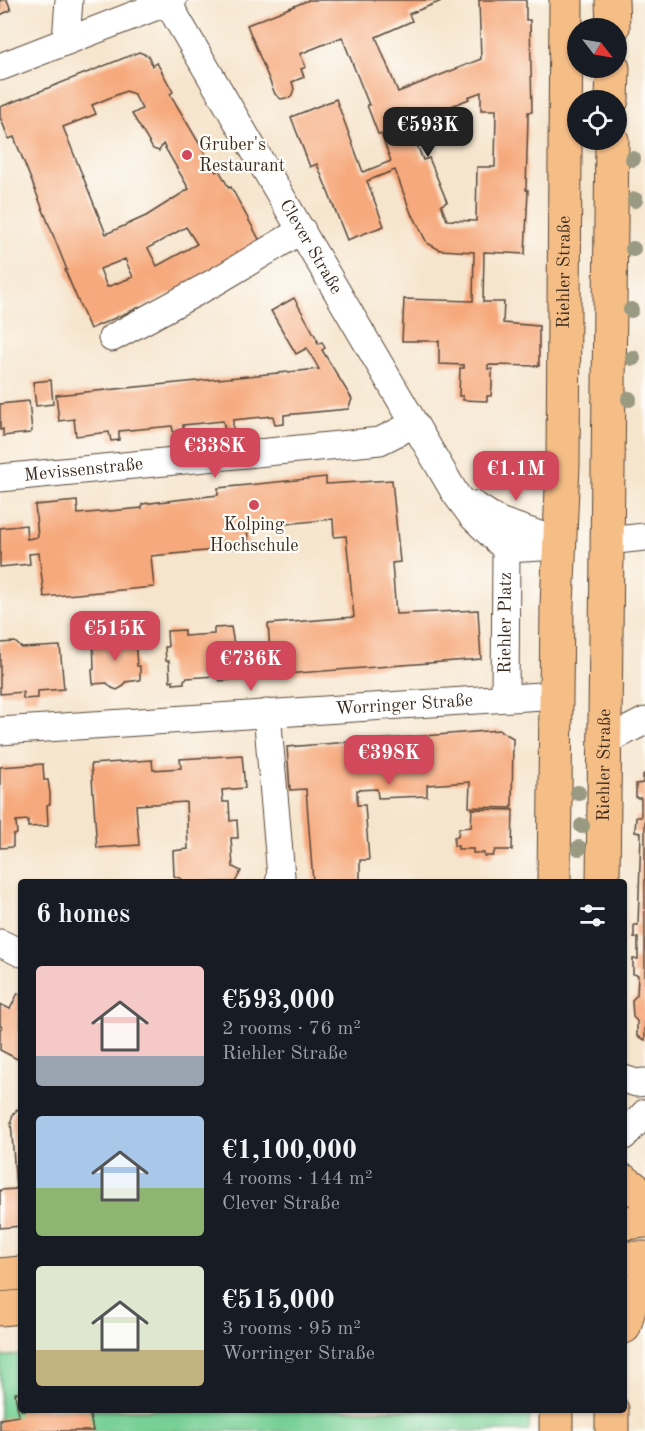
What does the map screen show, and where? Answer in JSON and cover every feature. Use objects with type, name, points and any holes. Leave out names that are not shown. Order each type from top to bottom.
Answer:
[{"type":"main road","name":"Riehler Straße","points":[[554,879],[563,465],[566,0]]},
{"type":"main road","points":[[612,0],[613,18]]},
{"type":"main road","name":"Riehler Straße","points":[[603,879],[612,150]]},
{"type":"main road","points":[[560,542],[607,541]]},
{"type":"main road","points":[[627,1182],[645,1196]]},
{"type":"main road","points":[[627,1223],[645,1221]]},
{"type":"main road","points":[[627,1258],[645,1258]]},
{"type":"main road","points":[[0,1275],[18,1273]]},
{"type":"main road","points":[[627,1316],[630,1305],[645,1278]]},
{"type":"main road","points":[[0,1309],[18,1307]]},
{"type":"main road","points":[[556,1413],[556,1431]]},
{"type":"main road","points":[[612,1413],[612,1431]]},
{"type":"street","points":[[66,41],[69,0]]},
{"type":"street","points":[[0,67],[169,1]]},
{"type":"street","name":"Clever Straße","points":[[169,1],[455,493],[472,516],[506,549]]},
{"type":"street","points":[[112,338],[215,282],[302,230]]},
{"type":"street","name":"Mevissenstraße","points":[[0,477],[380,441],[414,424]]},
{"type":"street","name":"Clever Straße","points":[[455,493],[499,520],[560,542]]},
{"type":"street","points":[[607,541],[645,537]]},
{"type":"street","points":[[506,549],[541,547],[560,542]]},
{"type":"street","name":"Riehler Platz","points":[[505,697],[506,549]]},
{"type":"street","name":"Worringer Straße","points":[[0,731],[557,695]]},
{"type":"street","points":[[267,713],[280,879]]},
{"type":"street","points":[[606,741],[645,721]]},
{"type":"street","points":[[0,943],[18,952]]},
{"type":"street","points":[[627,1080],[636,1083],[645,1082]]},
{"type":"street","points":[[627,1133],[645,1113]]},
{"type":"green space","points":[[18,1354],[18,1413],[530,1413],[529,1431],[0,1431],[0,1357]]},
{"type":"building","points":[[0,0],[7,0],[11,10],[0,15]]},
{"type":"building","points":[[309,0],[444,0],[409,14],[412,21],[376,37],[398,92],[481,59],[479,0],[526,0],[526,20],[530,20],[532,112],[528,112],[525,254],[484,252],[483,302],[504,302],[503,323],[539,326],[539,366],[488,365],[488,369],[492,369],[491,396],[487,396],[487,401],[463,400],[463,396],[459,396],[460,368],[464,368],[464,365],[439,364],[439,341],[402,341],[404,299],[473,301],[474,252],[440,250],[427,243],[412,216],[395,170],[367,181],[384,226],[347,240],[317,164],[310,167],[291,117],[336,99],[363,172],[391,161],[381,134],[378,134],[342,37],[300,54],[306,67],[301,69],[304,77],[292,82],[294,89],[291,97],[281,99],[275,94],[247,25]],"holes":[[[481,92],[481,110],[496,110],[495,167],[477,167],[476,221],[447,220],[441,205],[447,202],[429,158],[423,160],[408,122],[469,99],[468,97]]]},
{"type":"building","points":[[139,52],[149,56],[152,66],[157,63],[173,92],[170,94],[216,172],[219,170],[229,188],[231,187],[261,243],[174,292],[90,329],[14,137],[9,139],[0,117],[0,107]],"holes":[[[126,91],[134,94],[142,109],[132,114],[153,149],[159,151],[163,144],[189,189],[146,216],[106,234],[63,127],[96,114],[92,105]],[[186,227],[197,244],[157,266],[148,248]],[[125,259],[133,277],[107,287],[100,269]]]},
{"type":"building","points":[[294,298],[318,344],[322,342],[325,348],[322,350],[352,399],[348,409],[284,415],[284,424],[275,425],[273,416],[233,420],[233,429],[225,430],[223,421],[183,425],[183,434],[174,435],[172,426],[119,431],[119,440],[111,441],[109,432],[76,436],[74,419],[59,421],[56,395],[319,369],[307,348],[296,354],[271,311]]},
{"type":"building","points":[[51,380],[53,404],[36,406],[33,382]]},
{"type":"building","points":[[29,401],[32,431],[3,436],[3,429],[0,430],[0,404]]},
{"type":"building","points":[[326,477],[326,484],[392,480],[400,562],[392,563],[396,614],[478,610],[481,659],[272,675],[268,624],[354,617],[346,536],[334,537],[333,519],[247,528],[249,547],[151,556],[154,587],[44,597],[39,553],[29,554],[30,564],[0,567],[0,528],[26,525],[27,539],[38,537],[35,505],[77,501],[78,514],[142,508],[142,504],[218,495],[218,488]]},
{"type":"building","points":[[231,627],[236,656],[233,656],[235,676],[231,676],[231,680],[220,681],[216,676],[187,678],[184,683],[173,684],[173,680],[170,681],[169,661],[166,661],[165,647],[168,647],[167,631],[184,630],[184,636],[214,634],[214,628]]},
{"type":"building","points":[[108,637],[108,640],[135,639],[137,666],[140,666],[140,680],[125,682],[124,686],[117,690],[107,683],[93,684],[93,638]]},
{"type":"building","points":[[15,642],[22,648],[60,646],[64,689],[38,691],[38,698],[23,699],[23,692],[0,694],[0,643]]},
{"type":"building","points":[[499,730],[513,738],[512,808],[469,807],[470,782],[427,785],[427,796],[378,798],[377,789],[357,790],[357,805],[365,805],[369,860],[360,860],[360,879],[313,879],[306,789],[290,790],[287,747]]},
{"type":"building","points":[[242,755],[245,788],[222,790],[223,802],[229,802],[230,821],[237,820],[238,838],[231,838],[233,867],[241,871],[237,879],[182,879],[174,876],[173,851],[188,849],[186,802],[136,805],[139,845],[97,848],[91,764],[152,760],[153,770],[181,768],[180,759]]},
{"type":"building","points":[[43,764],[44,780],[48,780],[50,793],[50,804],[47,805],[48,826],[28,827],[28,820],[16,821],[17,834],[13,835],[13,847],[0,848],[0,767]]},
{"type":"building","points":[[645,773],[645,1040],[637,1036],[637,1021],[633,1017],[632,1000],[637,995],[638,975],[633,974],[633,959],[638,959],[638,938],[634,938],[634,925],[638,925],[641,833],[635,832],[636,817],[641,817],[641,798],[636,798],[636,784],[643,783]]},
{"type":"building","points":[[472,809],[513,810],[512,850],[495,850],[493,856],[484,856],[484,853],[473,853],[473,849],[458,849],[458,846],[454,846],[454,837],[458,836],[459,828],[471,827]]},
{"type":"building","points":[[18,993],[18,1059],[0,1050],[2,1026],[0,1025],[0,1004],[10,1009]]},
{"type":"building","points":[[18,1109],[18,1226],[0,1228],[0,1190],[16,1189],[11,1121]]},
{"type":"building","points":[[18,1392],[18,1410],[15,1393]]},
{"type":"building","points":[[18,1413],[90,1413],[93,1431],[0,1431],[0,1419],[19,1416]]},
{"type":"place","name":"Gruber's Restaurant","points":[[187,155]]},
{"type":"place","name":"Kolping Hochschule","points":[[254,505]]}]
